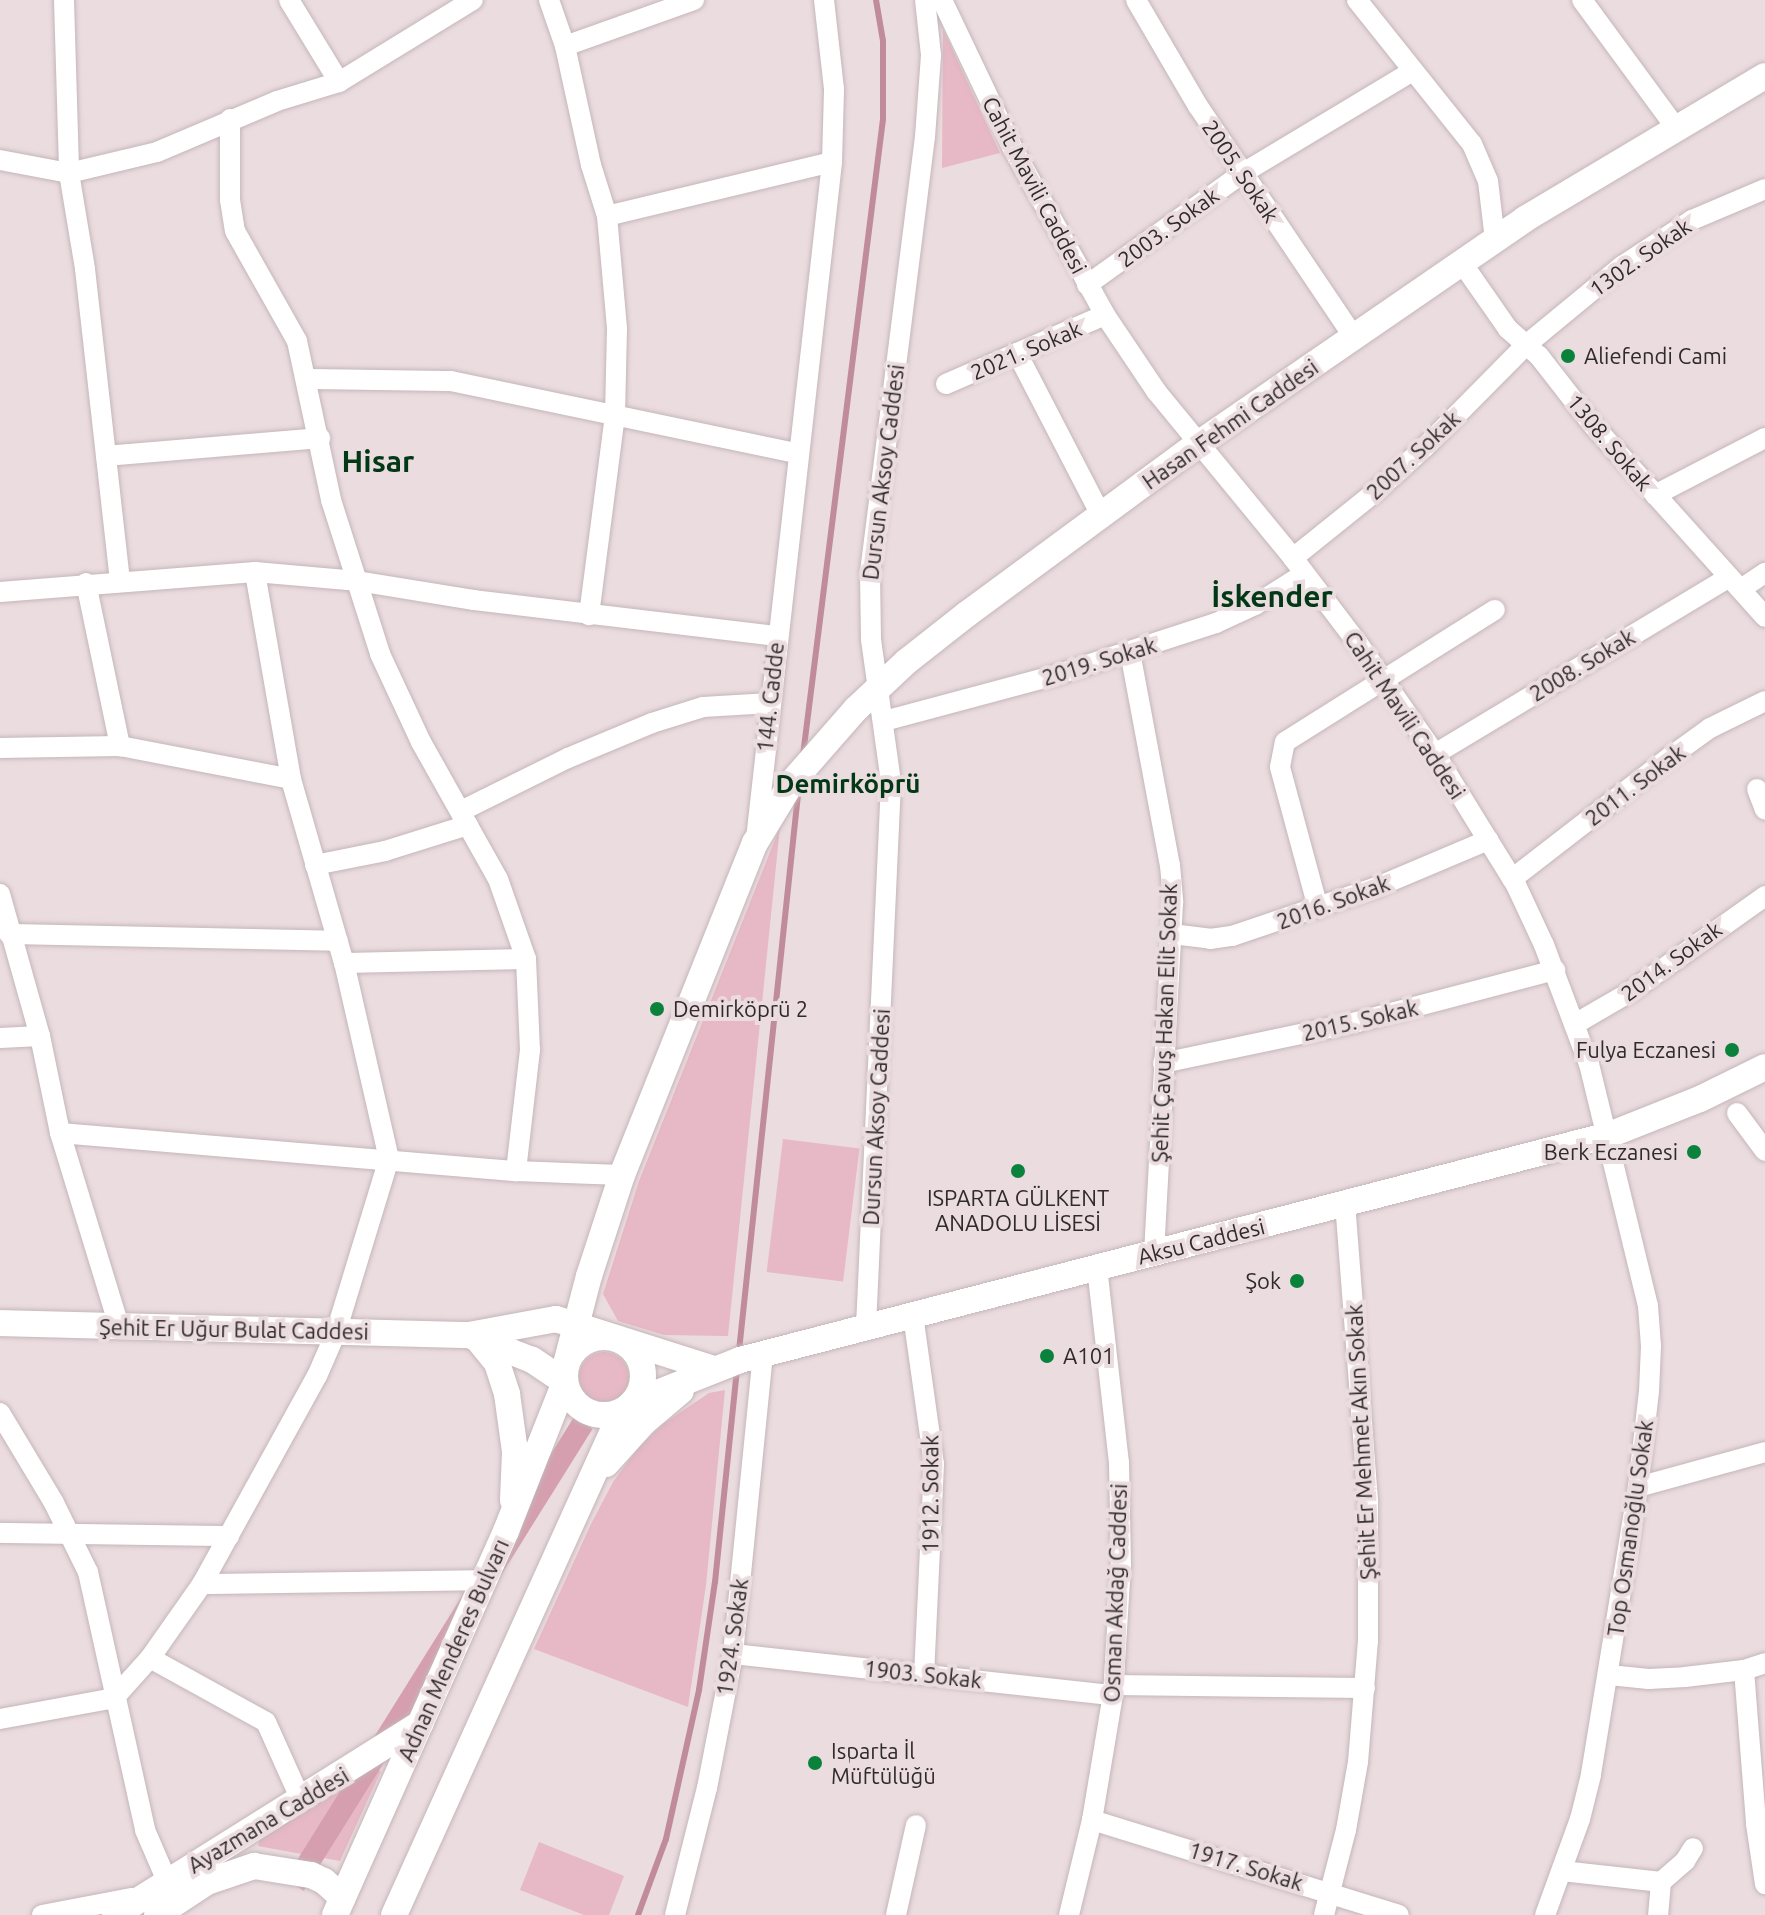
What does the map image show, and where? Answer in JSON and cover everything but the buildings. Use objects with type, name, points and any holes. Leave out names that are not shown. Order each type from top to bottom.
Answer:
[{"type":"main road","name":"Hasan Fehmi Caddesi","points":[[755,843],[780,798],[856,709],[967,614],[1198,444],[1495,240],[1765,76]]},
{"type":"main road","name":"144. Cadde","points":[[566,1373],[576,1324],[622,1175],[755,843]]},
{"type":"main road","name":"Aksu Caddesi","points":[[627,1407],[714,1369],[763,1354],[1609,1135],[1700,1099],[1765,1067]]},
{"type":"main road","name":"Şehit Er Uğur Bulat Caddesi","points":[[0,1323],[472,1336],[547,1319],[576,1324],[714,1369]]},
{"type":"main road","name":"Şehit Er Uğur Bulat Caddesi","points":[[472,1336],[566,1373]]},
{"type":"main road","points":[[472,1336],[497,1363],[511,1413],[515,1470],[506,1531]]},
{"type":"main road","points":[[394,1915],[577,1505],[643,1379],[642,1366],[628,1345],[617,1339],[592,1338],[581,1344],[566,1373],[574,1401],[584,1410],[596,1414],[627,1407]]},
{"type":"main road","points":[[577,1505],[629,1436],[663,1404],[714,1369]]},
{"type":"main road","name":"Adnan Menderes Bulvarı","points":[[339,1906],[506,1531],[566,1373]]},
{"type":"main road","name":"Ayazmana Caddesi","points":[[161,1898],[301,1800],[421,1723]]},
{"type":"main road","name":"Ayazmana Caddesi","points":[[115,1915],[254,1866],[311,1875],[324,1881],[339,1906]]},
{"type":"street","points":[[64,0],[69,173],[85,269],[120,580]]},
{"type":"street","points":[[289,0],[339,82]]},
{"type":"street","points":[[0,160],[69,173],[157,152],[230,119],[339,82],[473,0]]},
{"type":"street","points":[[549,0],[565,46],[591,165],[607,216],[617,328],[615,415],[589,615]]},
{"type":"street","points":[[565,46],[694,0]]},
{"type":"street","name":"144. Cadde","points":[[755,843],[832,162],[834,89],[824,0]]},
{"type":"street","name":"Dursun Aksoy Caddesi","points":[[866,1327],[891,782],[884,721],[876,689],[869,605],[872,538],[925,137],[931,55],[925,0]]},
{"type":"street","name":"Cahit Mavili Caddesi","points":[[942,0],[1012,147],[1105,315],[1156,391],[1298,566],[1385,681],[1435,754],[1512,879],[1555,970],[1609,1135]]},
{"type":"street","name":"2005. Sokak","points":[[1136,0],[1181,79],[1354,337]]},
{"type":"street","points":[[1363,2],[1478,155],[1488,181],[1495,240]]},
{"type":"street","points":[[1586,2],[1676,128]]},
{"type":"street","name":"2003. Sokak","points":[[1087,285],[1243,173],[1413,71]]},
{"type":"street","points":[[230,119],[230,200],[235,231],[297,341],[331,500],[380,654],[421,742],[498,879],[526,959],[530,1050],[516,1171]]},
{"type":"street","points":[[607,216],[832,162]]},
{"type":"street","name":"1302. Sokak","points":[[1526,345],[1586,294],[1660,239],[1723,204],[1765,189]]},
{"type":"street","name":"1308. Sokak","points":[[1462,263],[1502,322],[1548,366],[1592,424],[1765,617]]},
{"type":"street","name":"2021. Sokak","points":[[946,384],[1105,315]]},
{"type":"street","name":"2007. Sokak","points":[[1298,566],[1425,447],[1526,345]]},
{"type":"street","points":[[1017,353],[1101,515]]},
{"type":"street","points":[[306,379],[451,381],[797,453]]},
{"type":"street","points":[[106,456],[320,438]]},
{"type":"street","points":[[1655,495],[1765,438]]},
{"type":"street","name":"2019. Sokak","points":[[884,721],[1130,652],[1235,615],[1298,566]]},
{"type":"street","points":[[0,592],[120,580],[255,572],[357,581],[589,615],[776,636]]},
{"type":"street","points":[[0,1719],[114,1698],[150,1658],[202,1584],[317,1376],[336,1332],[389,1159],[344,963],[291,779],[255,572]]},
{"type":"street","name":"2008. Sokak","points":[[1435,754],[1735,583],[1765,573]]},
{"type":"street","points":[[86,583],[120,746]]},
{"type":"street","points":[[1318,908],[1280,767],[1281,749],[1289,736],[1385,681],[1495,610]]},
{"type":"street","name":"Şehit Çavuş Hakan Elit Sokak","points":[[1130,652],[1170,865],[1172,934],[1154,1253]]},
{"type":"street","name":"2011. Sokak","points":[[1512,879],[1710,728],[1765,701]]},
{"type":"street","points":[[315,865],[385,851],[464,818],[568,758],[652,723],[703,707],[770,703]]},
{"type":"street","points":[[0,748],[120,746],[291,779]]},
{"type":"street","points":[[1757,789],[1765,810]]},
{"type":"street","name":"2016. Sokak","points":[[1172,934],[1225,938],[1318,908],[1488,840]]},
{"type":"street","points":[[0,894],[40,1036],[60,1133],[119,1326]]},
{"type":"street","name":"2014. Sokak","points":[[1575,1024],[1630,992],[1765,896]]},
{"type":"street","points":[[9,934],[338,941]]},
{"type":"street","points":[[344,963],[526,959]]},
{"type":"street","name":"2015. Sokak","points":[[1163,1063],[1357,1022],[1555,970]]},
{"type":"street","points":[[0,1038],[40,1036]]},
{"type":"street","points":[[1737,1113],[1765,1151]]},
{"type":"street","points":[[60,1133],[516,1171],[622,1175]]},
{"type":"street","name":"Top Osmanoğlu Sokak","points":[[1545,1915],[1562,1871],[1591,1775],[1638,1487],[1651,1346],[1648,1306],[1609,1135]]},
{"type":"street","name":"Şehit Er Mehmet Akın Sokak","points":[[1324,1915],[1358,1762],[1365,1688],[1368,1501],[1345,1205]]},
{"type":"street","name":"Osman Akdağ Caddesi","points":[[1069,1915],[1092,1820],[1113,1690],[1121,1514],[1115,1419],[1097,1268]]},
{"type":"street","name":"1912. Sokak","points":[[913,1315],[934,1464],[924,1675]]},
{"type":"street","name":"1924. Sokak","points":[[680,1914],[733,1654],[763,1354]]},
{"type":"street","points":[[0,1413],[88,1572],[161,1898],[50,1915]]},
{"type":"street","points":[[1638,1487],[1765,1452]]},
{"type":"street","points":[[0,1533],[229,1536]]},
{"type":"street","points":[[202,1584],[485,1580]]},
{"type":"street","name":"1903. Sokak","points":[[733,1654],[924,1675],[1113,1690],[1365,1688]]},
{"type":"street","points":[[150,1658],[266,1722],[301,1800]]},
{"type":"street","points":[[1609,1675],[1649,1679],[1744,1670],[1765,1663]]},
{"type":"street","points":[[1744,1670],[1765,1884]]},
{"type":"street","name":"1917. Sokak","points":[[1092,1820],[1399,1915]]},
{"type":"street","points":[[896,1915],[916,1825]]},
{"type":"street","points":[[1658,1915],[1661,1882],[1685,1861],[1693,1848]]},
{"type":"street","points":[[1562,1871],[1661,1882]]},
{"type":"shaded area","points":[[943,29],[1000,153],[942,168]]},
{"type":"shaded area","points":[[780,827],[728,1336],[664,1335],[618,1321],[603,1294],[639,1181]]},
{"type":"shaded area","points":[[783,1139],[859,1148],[843,1281],[767,1272]]},
{"type":"shaded area","points":[[604,1352],[622,1359],[629,1377],[622,1395],[604,1402],[586,1395],[579,1377],[586,1359]]},
{"type":"shaded area","points":[[725,1390],[706,1585],[688,1707],[534,1649],[591,1524],[613,1482],[638,1448],[663,1424],[709,1393]]},
{"type":"shaded area","points":[[574,1417],[593,1429],[304,1891],[285,1879]]},
{"type":"shaded area","points":[[374,1769],[381,1771],[340,1861],[258,1846],[260,1837],[272,1829]]},
{"type":"shaded area","points":[[539,1842],[624,1876],[609,1915],[584,1915],[520,1890]]},
{"type":"waterway","points":[[803,755],[883,119],[883,41],[876,0]]},
{"type":"waterway","points":[[739,1351],[798,794]]},
{"type":"waterway","points":[[638,1915],[666,1839],[699,1690],[715,1582],[737,1370]]},
{"type":"place","name":"Aliefendi Cami","points":[[1568,356]]},
{"type":"place","name":"Demirköprü 2","points":[[657,1009]]},
{"type":"place","name":"Fulya Eczanesi","points":[[1732,1050]]},
{"type":"place","name":"Berk Eczanesi","points":[[1694,1152]]},
{"type":"place","name":"ISPARTA GÜLKENT ANADOLU LİSESİ","points":[[1018,1171]]},
{"type":"place","name":"Şok","points":[[1297,1281]]},
{"type":"place","name":"A101","points":[[1047,1356]]},
{"type":"place","name":"Isparta İl Müftülüğü","points":[[815,1763]]},
{"type":"district","name":"Hisar","points":[[378,461]]},
{"type":"district","name":"İskender","points":[[1272,596]]},
{"type":"district","name":"Demirköprü","points":[[848,784]]}]
